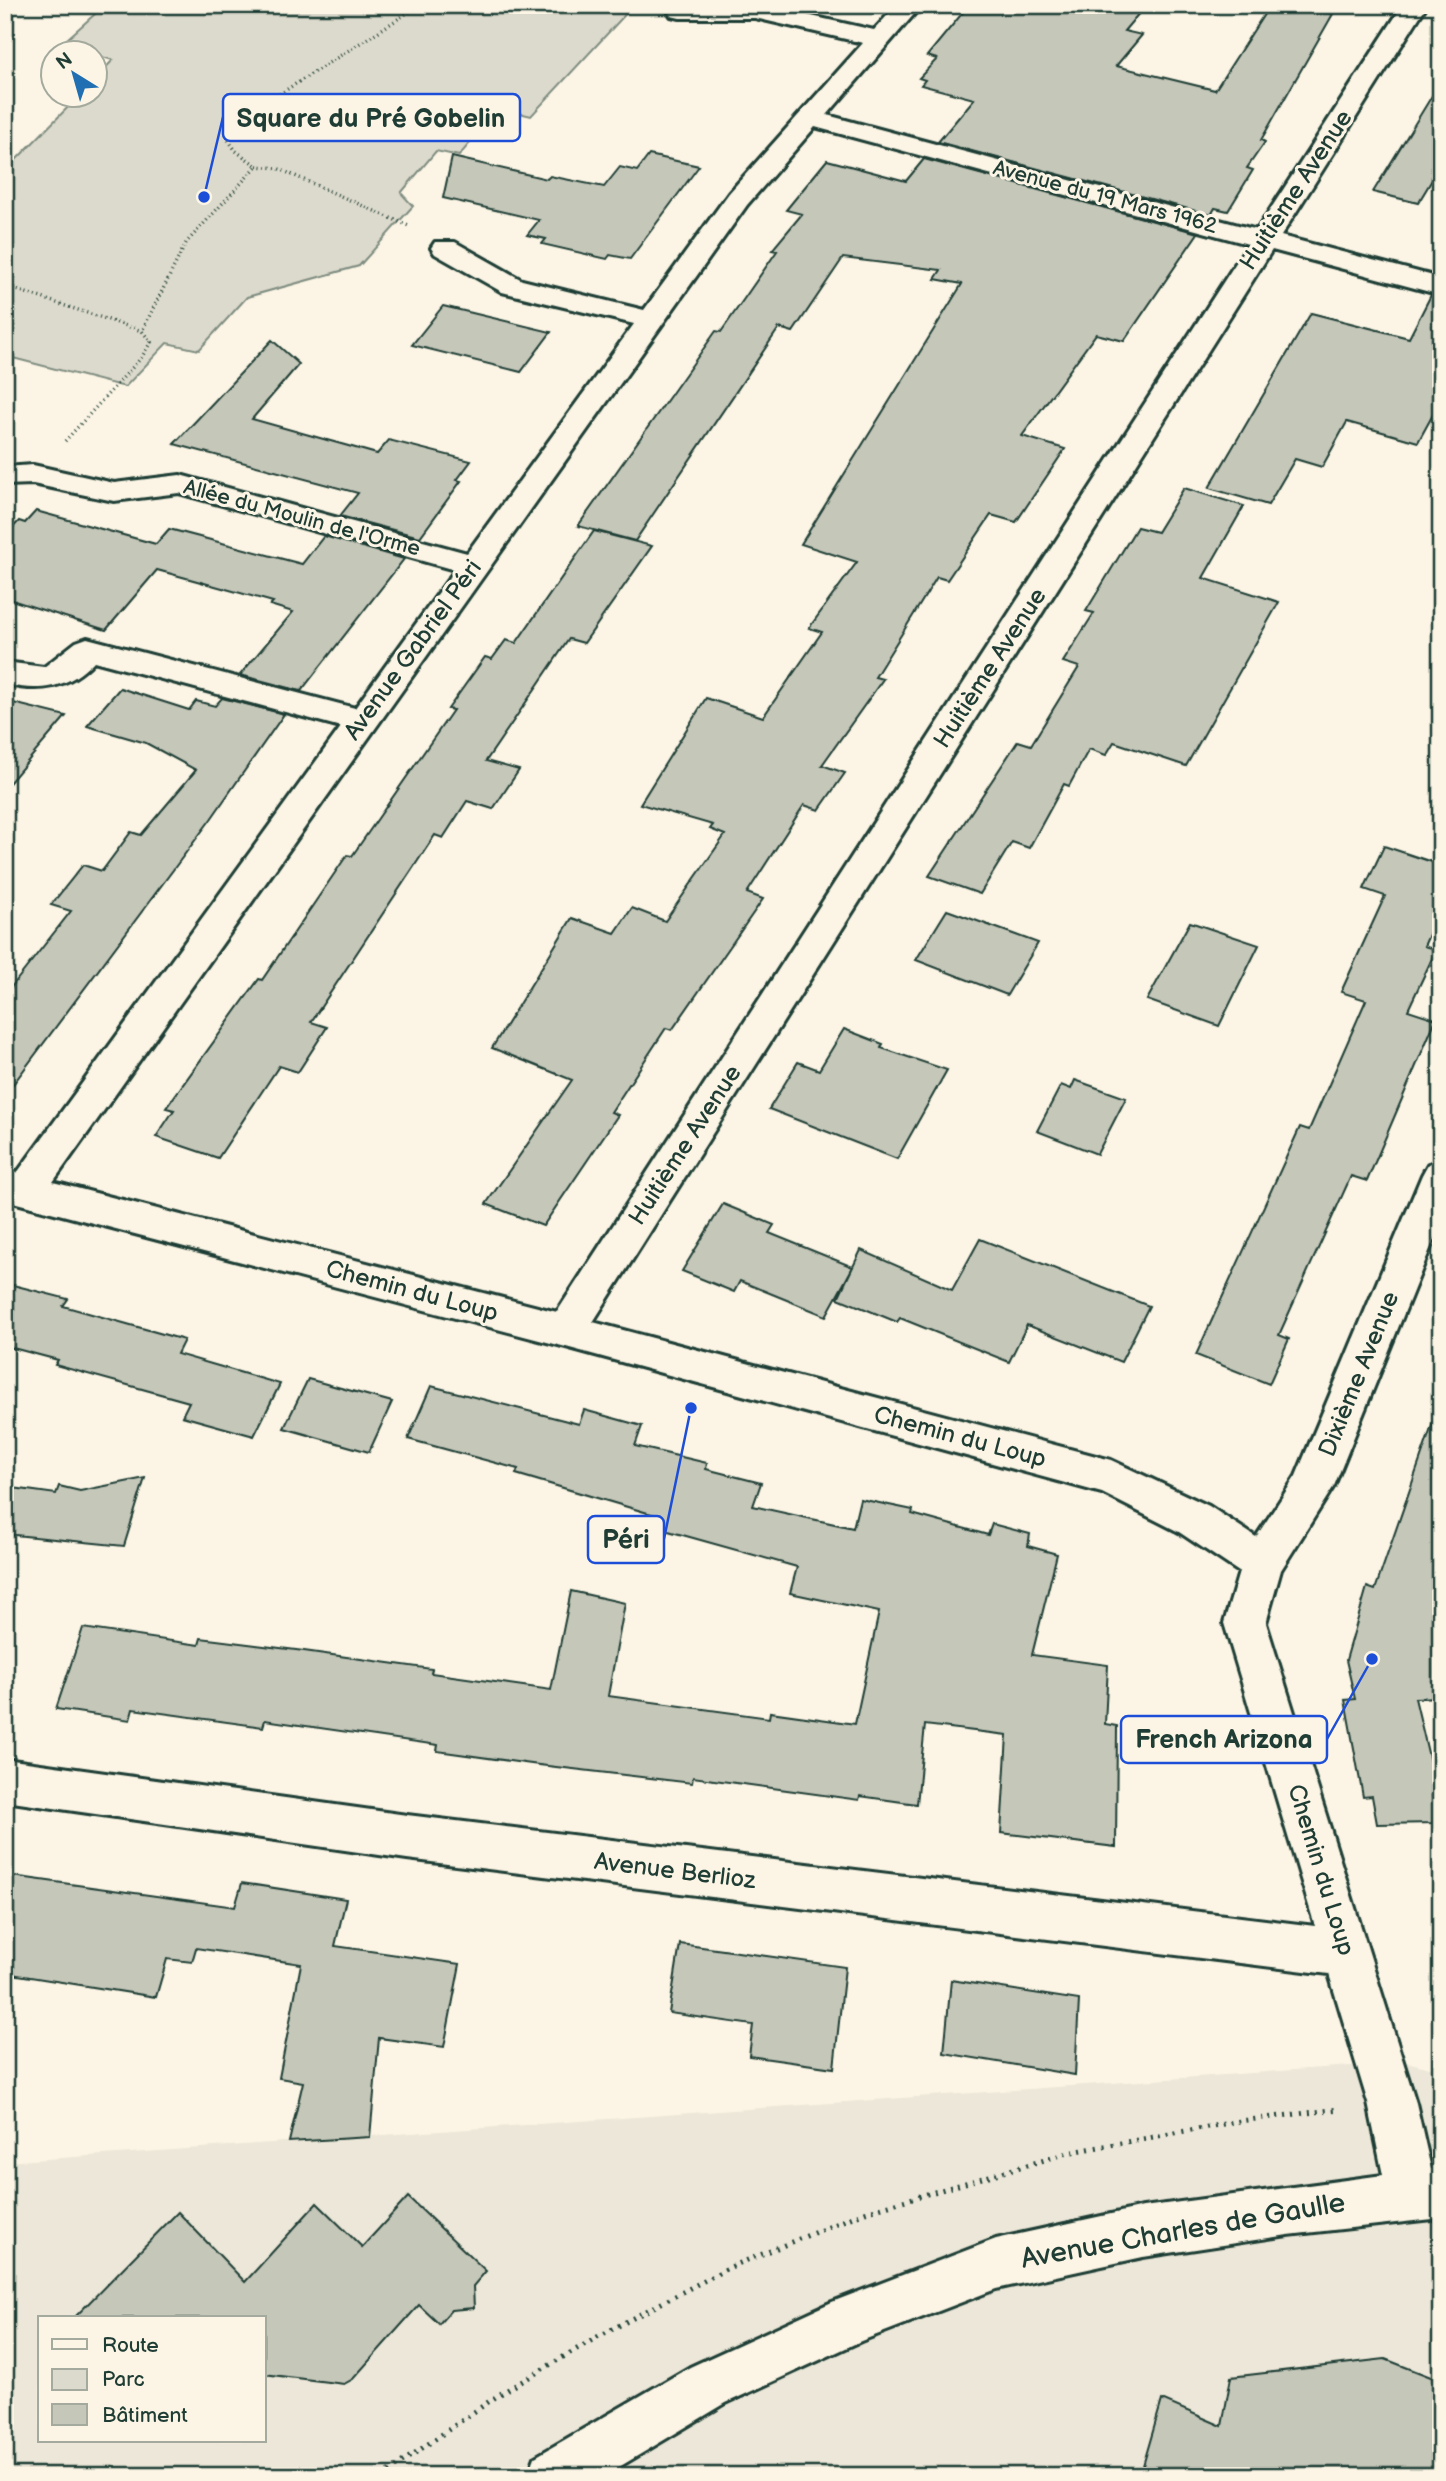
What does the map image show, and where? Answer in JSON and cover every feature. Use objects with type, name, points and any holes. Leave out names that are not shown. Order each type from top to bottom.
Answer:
[{"type":"street","name":"Avenue Gabriel Péri","points":[[16,1187],[475,565],[738,199],[910,5]]},
{"type":"street","name":"Huitième Avenue","points":[[566,1331],[1415,5]]},
{"type":"street","points":[[680,11],[755,11],[880,39]]},
{"type":"street","name":"Avenue du 19 Mars 1962","points":[[810,118],[1441,286]]},
{"type":"street","points":[[445,248],[512,286],[651,320]]},
{"type":"street","name":"Allée du Moulin de l'Orme","points":[[5,476],[37,473],[113,492],[164,483],[180,484],[475,565]]},
{"type":"street","points":[[5,673],[40,680],[48,678],[72,667],[87,649],[361,721]]},
{"type":"street","name":"Dixième Avenue","points":[[1262,1564],[1313,1486],[1441,1175]]},
{"type":"street","name":"Chemin du Loup","points":[[16,1187],[1111,1478],[1194,1519],[1262,1564],[1245,1623],[1392,2103],[1426,2193]]},
{"type":"street","name":"Avenue Berlioz","points":[[5,1780],[407,1837],[1346,1953]]},
{"type":"street","name":"Avenue Charles de Gaulle","points":[[554,2476],[708,2385],[850,2320],[996,2264],[1143,2232],[1426,2193]]},
{"type":"path","points":[[420,5],[267,102],[227,138],[236,152],[257,166],[277,168],[396,218],[445,248]]},
{"type":"path","points":[[142,331],[186,243],[257,166]]},
{"type":"path","points":[[5,286],[142,331],[151,342],[141,358],[37,473]]},
{"type":"path","points":[[382,2476],[497,2396],[599,2336],[728,2268],[865,2212],[1072,2152],[1240,2121],[1392,2103]]},
{"type":"shaded area","points":[[1407,2062],[1441,2071],[1441,2476],[5,2476],[5,2162]]},
{"type":"green space","points":[[105,5],[634,5],[531,116],[499,108],[459,156],[436,151],[401,193],[413,206],[359,266],[247,297],[199,350],[167,343],[125,387],[5,356],[5,171],[67,108],[108,108],[108,65],[113,60],[108,59],[108,38],[68,38]]},
{"type":"building","points":[[969,5],[1146,5],[1124,31],[1142,35],[1116,66],[1215,90],[1270,5],[1296,5],[1333,14],[1261,140],[1265,142],[1247,168],[1253,170],[1228,211],[1215,208],[1211,215],[938,142],[974,99],[921,85],[925,80],[919,78],[937,59],[927,56]]},
{"type":"building","points":[[1441,81],[1441,165],[1418,203],[1373,192]]},
{"type":"building","points":[[649,155],[699,166],[630,259],[610,255],[607,259],[542,244],[546,239],[527,235],[539,220],[443,198],[452,157],[547,179],[550,176],[604,187],[620,167],[637,171]]},
{"type":"building","points":[[924,159],[1198,233],[1124,341],[1096,334],[1022,436],[1065,449],[1016,522],[991,515],[947,580],[937,577],[875,677],[883,679],[822,765],[845,773],[819,810],[804,805],[747,893],[763,899],[672,1030],[666,1028],[611,1112],[618,1115],[543,1226],[486,1204],[572,1080],[492,1048],[572,918],[615,933],[632,908],[665,921],[725,835],[710,829],[713,825],[640,804],[706,698],[763,717],[822,632],[809,628],[857,562],[801,544],[962,284],[935,279],[941,270],[843,258],[793,332],[779,328],[635,541],[578,526],[716,331],[721,332],[777,251],[772,250],[802,214],[786,210],[827,160],[906,181]]},
{"type":"building","points":[[1431,295],[1441,297],[1441,400],[1418,442],[1347,422],[1322,467],[1295,459],[1268,505],[1209,488],[1311,313],[1409,338]]},
{"type":"building","points":[[443,306],[551,332],[521,372],[412,345]]},
{"type":"building","points":[[272,340],[299,364],[252,419],[377,454],[389,440],[471,461],[457,480],[461,481],[420,537],[340,516],[358,493],[174,444]]},
{"type":"building","points":[[1184,488],[1244,506],[1203,578],[1279,602],[1186,766],[1114,742],[1106,755],[1089,749],[1069,786],[1064,784],[1029,848],[1012,842],[980,894],[929,876],[1018,741],[1031,745],[1079,667],[1063,662],[1094,613],[1086,611],[1137,527],[1157,532]]},
{"type":"building","points":[[36,511],[156,544],[169,529],[302,564],[324,536],[404,559],[301,691],[240,675],[293,612],[270,605],[273,602],[157,570],[106,630],[5,598],[5,536],[19,521],[25,523]]},
{"type":"building","points":[[594,531],[652,546],[584,643],[569,639],[486,761],[519,770],[493,809],[467,801],[443,838],[435,835],[311,1022],[327,1027],[298,1072],[279,1066],[218,1158],[156,1137],[174,1110],[166,1108],[259,979],[262,980],[347,855],[352,856],[453,710],[448,709],[485,657],[492,659],[506,640],[516,643]]},
{"type":"building","points":[[120,688],[189,710],[196,701],[215,706],[222,698],[284,714],[211,819],[5,1095],[5,995],[71,911],[51,905],[83,865],[102,871],[131,832],[141,835],[196,770],[146,743],[87,726]]},
{"type":"building","points":[[5,701],[66,716],[5,788]]},
{"type":"building","points":[[1384,846],[1441,865],[1441,908],[1424,946],[1436,950],[1408,1010],[1436,1019],[1367,1181],[1351,1176],[1279,1335],[1289,1339],[1269,1384],[1196,1355],[1300,1127],[1309,1130],[1366,1000],[1341,992],[1385,896],[1364,889]]},
{"type":"building","points":[[947,910],[1038,943],[1007,995],[916,960]]},
{"type":"building","points":[[1190,922],[1259,945],[1219,1026],[1147,1000]]},
{"type":"building","points":[[844,1029],[883,1044],[881,1048],[947,1070],[897,1159],[769,1109],[798,1062],[819,1070]]},
{"type":"building","points":[[1075,1080],[1126,1098],[1097,1154],[1037,1131],[1061,1085],[1071,1089]]},
{"type":"building","points":[[723,1204],[774,1225],[769,1233],[853,1267],[826,1316],[740,1281],[734,1292],[682,1271]]},
{"type":"building","points":[[980,1239],[1149,1306],[1121,1362],[1027,1325],[1009,1362],[900,1318],[897,1322],[838,1298],[861,1250],[952,1290]]},
{"type":"building","points":[[5,1283],[68,1299],[63,1306],[184,1340],[177,1354],[280,1384],[254,1436],[182,1416],[189,1402],[55,1365],[58,1360],[5,1346]]},
{"type":"building","points":[[308,1379],[392,1402],[369,1452],[284,1428]]},
{"type":"building","points":[[431,1386],[579,1424],[584,1410],[642,1426],[635,1446],[707,1463],[706,1469],[761,1483],[753,1506],[853,1528],[860,1499],[913,1510],[912,1514],[988,1535],[992,1524],[1030,1534],[1028,1546],[1057,1554],[1032,1655],[1108,1665],[1105,1724],[1117,1726],[1116,1847],[1001,1833],[1007,1735],[925,1725],[917,1804],[860,1796],[859,1800],[693,1777],[692,1783],[539,1765],[437,1751],[438,1745],[265,1720],[263,1727],[133,1709],[130,1720],[56,1709],[83,1628],[199,1645],[201,1638],[304,1651],[432,1669],[431,1673],[551,1690],[571,1591],[625,1603],[608,1696],[769,1718],[770,1712],[855,1724],[879,1612],[790,1593],[797,1567],[654,1527],[658,1516],[516,1474],[518,1469],[408,1439]]},
{"type":"building","points":[[1434,1420],[1441,1422],[1441,1697],[1415,1698],[1438,1795],[1432,1796],[1437,1823],[1377,1824],[1372,1796],[1363,1797],[1345,1700],[1355,1699],[1346,1660],[1367,1587],[1375,1590]]},
{"type":"building","points":[[145,1478],[124,1546],[5,1534],[5,1487],[56,1494],[59,1486],[80,1491]]},
{"type":"building","points":[[5,1875],[235,1907],[242,1883],[346,1899],[335,1946],[460,1964],[444,2047],[379,2038],[370,2137],[289,2142],[303,2082],[279,2078],[301,1964],[196,1948],[192,1962],[167,1959],[156,1997],[5,1973]]},
{"type":"building","points":[[680,1944],[845,1967],[834,2068],[749,2056],[753,2025],[669,2013]]},
{"type":"building","points":[[951,1980],[1079,2000],[1075,2075],[944,2053]]},
{"type":"building","points":[[408,2197],[486,2271],[473,2286],[474,2308],[451,2310],[439,2324],[419,2305],[353,2379],[344,2384],[266,2374],[266,2316],[76,2316],[178,2212],[245,2282],[317,2203],[362,2247]]},
{"type":"building","points":[[1385,2359],[1441,2381],[1441,2476],[1140,2476],[1162,2400],[1222,2426],[1231,2377]]},
{"type":"place","name":"Square du Pré Gobelin","points":[[204,197]]},
{"type":"place","name":"Péri","points":[[691,1408]]},
{"type":"place","name":"French Arizona","points":[[1372,1659]]}]
